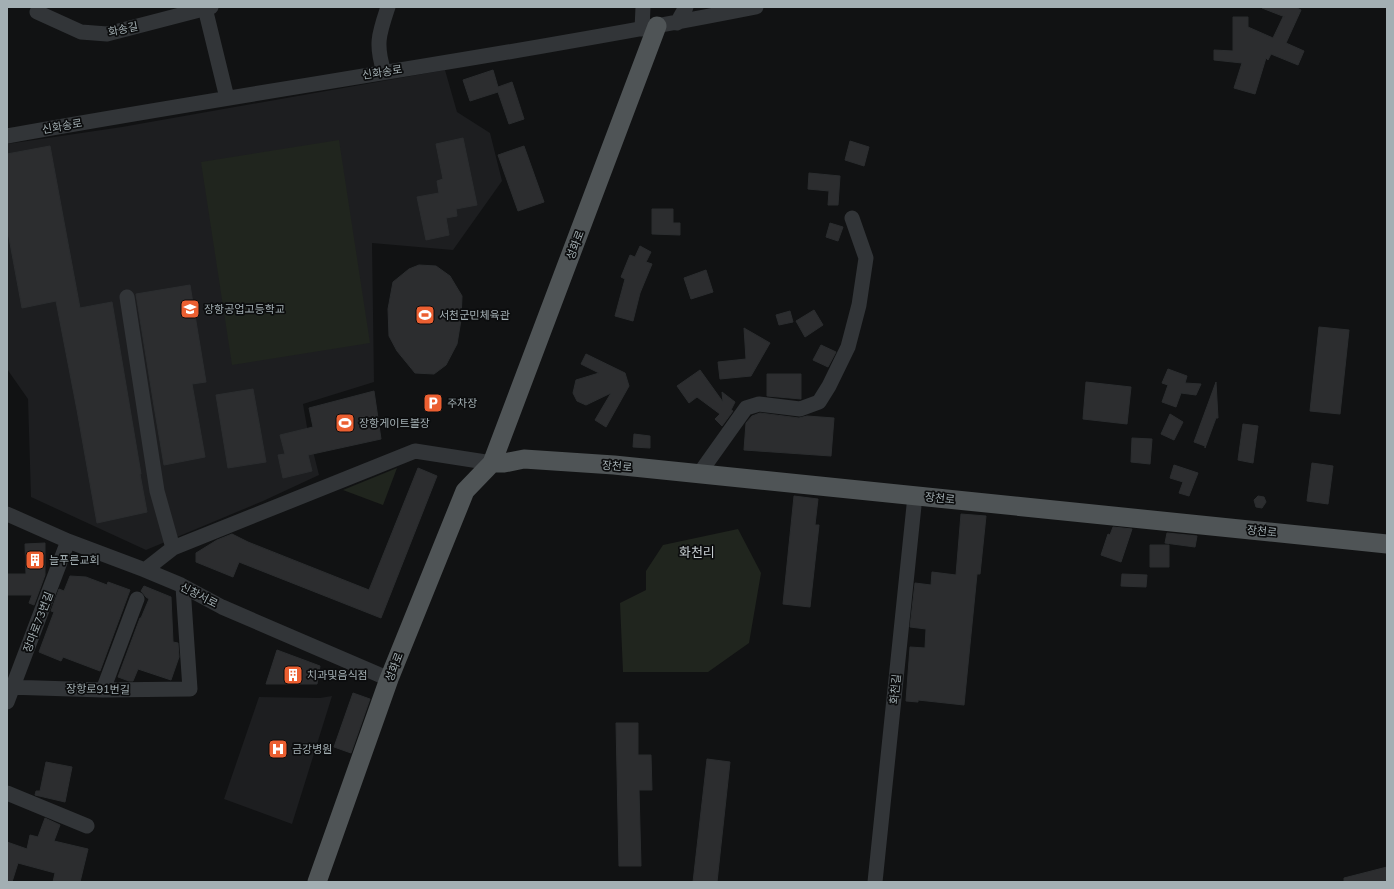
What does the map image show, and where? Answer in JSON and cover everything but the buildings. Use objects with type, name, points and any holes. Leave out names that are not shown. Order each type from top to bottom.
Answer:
[{"type":"main road","name":"성화로","points":[[317,882],[389,679],[465,491],[492,463],[650,28]]},
{"type":"main road","name":"장천로","points":[[492,463],[504,463],[524,459],[614,465],[1387,544]]},
{"type":"street","points":[[384,72],[379,57],[379,34],[388,7]]},
{"type":"street","points":[[643,7],[650,28]]},
{"type":"street","points":[[677,23],[686,7]]},
{"type":"street","name":"신화송로","points":[[7,136],[650,28],[756,7]]},
{"type":"street","points":[[208,8],[227,98]]},
{"type":"street","name":"화송길","points":[[37,12],[81,32],[107,34],[208,8]]},
{"type":"street","points":[[699,474],[746,408],[759,404],[800,409],[819,402],[829,386],[848,347],[859,305],[866,258],[852,218]]},
{"type":"street","points":[[127,297],[158,491],[173,548]]},
{"type":"street","points":[[145,570],[173,548],[415,451],[492,463]]},
{"type":"street","name":"화천길","points":[[876,882],[915,496]]},
{"type":"street","name":"신창서로","points":[[7,514],[68,542],[145,570],[184,587],[222,607],[389,679]]},
{"type":"street","name":"장마로73번길","points":[[7,702],[10,687],[68,542]]},
{"type":"street","name":"장항로91번길","points":[[10,687],[103,690],[190,689],[184,587]]},
{"type":"street","points":[[103,690],[137,599]]},
{"type":"street","points":[[7,793],[87,826]]},
{"type":"shaded area","name":"장항공업고등학교","points":[[445,70],[457,112],[490,133],[502,181],[453,250],[372,243],[374,382],[303,404],[319,475],[263,501],[146,550],[31,497],[28,399],[7,369],[7,144],[122,127]]},
{"type":"shaded area","points":[[339,140],[370,343],[232,365],[201,162]]},
{"type":"shaded area","points":[[397,468],[383,505],[343,490]]},
{"type":"shaded area","points":[[738,529],[761,573],[749,643],[708,672],[623,672],[620,603],[646,590],[646,571],[663,545]]},
{"type":"shaded area","name":"금강병원","points":[[332,696],[292,824],[224,799],[259,697],[320,698]]},
{"type":"place","name":"장항공업고등학교","points":[[190,309]]},
{"type":"place","name":"서천군민체육관","points":[[425,315]]},
{"type":"place","name":"주차장","points":[[433,403]]},
{"type":"place","name":"장항게이트볼장","points":[[345,423]]},
{"type":"place","name":"늘푸른교회","points":[[35,560]]},
{"type":"place","name":"치과및음식점","points":[[293,675]]},
{"type":"place","name":"금강병원","points":[[278,749]]},
{"type":"district","name":"화천리","points":[[697,552]]}]
